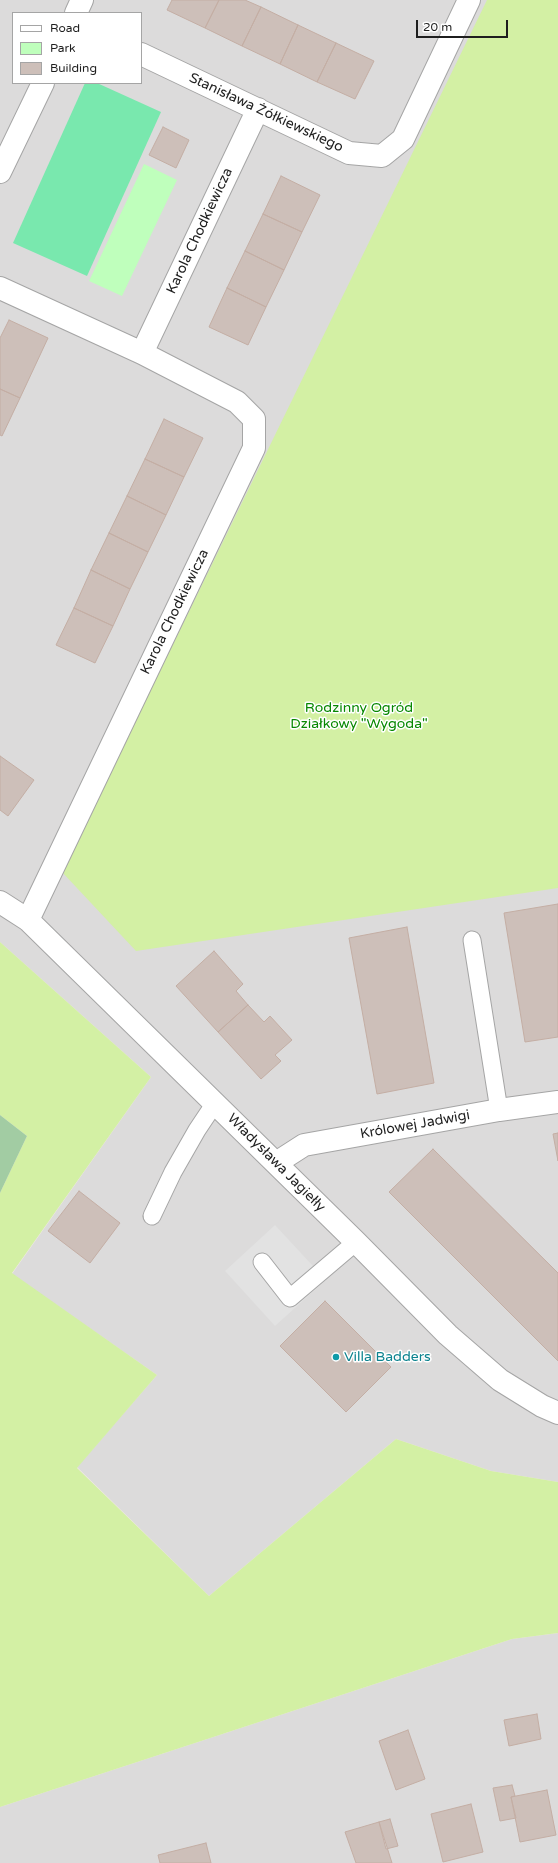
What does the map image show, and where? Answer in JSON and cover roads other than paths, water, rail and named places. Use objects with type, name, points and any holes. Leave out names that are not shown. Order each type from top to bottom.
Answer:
[{"type":"street","points":[[76,12],[82,0]]},
{"type":"street","name":"Stanisława Żółkiewskiego","points":[[142,54],[349,153],[382,156],[403,139],[469,0]]},
{"type":"street","points":[[0,172],[43,84]]},
{"type":"street","name":"Karola Chodkiewicza","points":[[142,352],[258,109]]},
{"type":"street","name":"Karola Chodkiewicza","points":[[0,288],[142,352],[237,402],[254,419],[254,448],[28,920]]},
{"type":"street","name":"Władysława Jagiełły","points":[[0,902],[28,920],[356,1242],[448,1335],[500,1380],[542,1406],[558,1413]]},
{"type":"street","name":"Królowej Jadwigi","points":[[276,1163],[304,1145],[499,1110],[558,1102]]},
{"type":"lane","points":[[472,940],[499,1110]]},
{"type":"lane","points":[[152,1216],[186,1148],[215,1103]]},
{"type":"lane","points":[[262,1262],[290,1298],[356,1242]]},
{"type":"place","name":"Villa Badders","points":[[336,1357]]},
{"type":"park label","name":"Rodzinny Ogród Działkowy \"Wygoda\"","points":[[359,716]]}]
